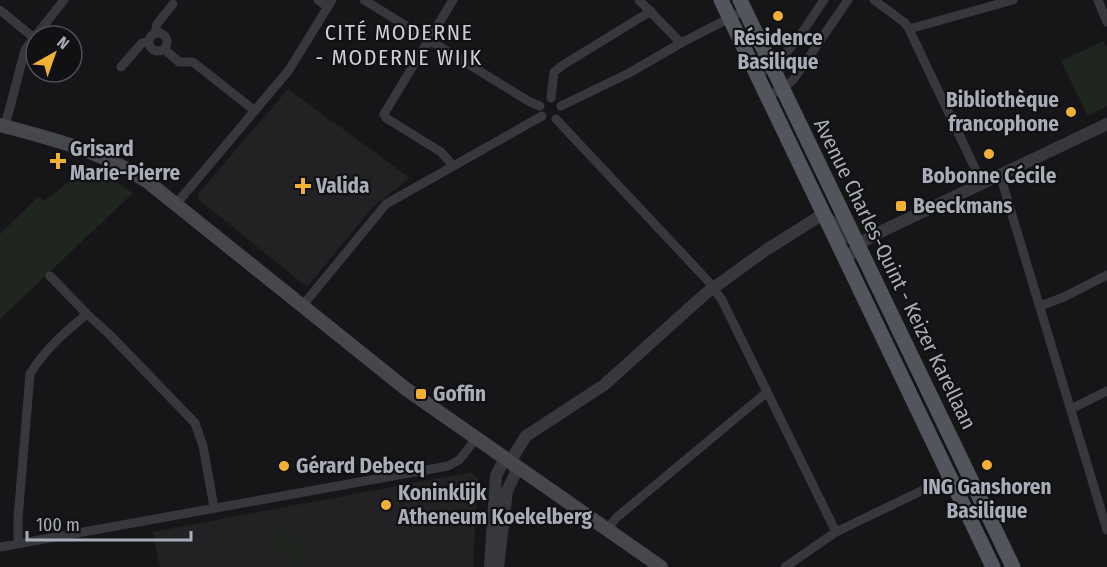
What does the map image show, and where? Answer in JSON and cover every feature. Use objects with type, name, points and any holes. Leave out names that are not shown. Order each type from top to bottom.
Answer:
[{"type":"main road","name":"Avenue Charles-Quint - Keizer Karellaan","points":[[721,0],[993,567]]},
{"type":"main road","name":"Avenue Charles-Quint - Keizer Karellaan","points":[[742,5],[1013,567]]},
{"type":"main road","points":[[2,125],[75,145],[136,174],[177,203],[418,398],[514,467],[661,567]]},
{"type":"main road","points":[[374,363],[386,382],[472,444],[514,467]]},
{"type":"street","points":[[45,24],[64,0]]},
{"type":"street","points":[[177,203],[290,70],[330,3],[318,0]]},
{"type":"street","points":[[364,0],[540,106]]},
{"type":"street","points":[[453,0],[384,114],[441,152],[453,166]]},
{"type":"street","points":[[639,0],[681,43]]},
{"type":"street","points":[[757,74],[772,67],[787,53],[824,0]]},
{"type":"street","points":[[767,96],[793,80],[848,0]]},
{"type":"street","points":[[874,0],[906,23],[982,183]]},
{"type":"street","points":[[909,29],[1012,0]]},
{"type":"street","points":[[1098,0],[1107,22]]},
{"type":"street","points":[[149,42],[155,33],[157,24],[173,4]]},
{"type":"street","points":[[561,105],[629,74],[681,43],[730,18],[742,5]]},
{"type":"street","points":[[0,10],[24,30]]},
{"type":"street","points":[[551,98],[554,72],[563,64],[651,11]]},
{"type":"street","points":[[155,33],[166,37],[167,45],[164,49]]},
{"type":"street","points":[[149,42],[157,50],[164,49],[179,62],[192,62],[255,111]]},
{"type":"street","points":[[121,67],[142,43],[149,42]]},
{"type":"street","points":[[2,125],[24,53]]},
{"type":"street","points":[[551,98],[561,105],[560,115],[556,119],[550,120],[542,116],[540,106],[543,101],[551,98]]},
{"type":"street","points":[[303,305],[386,204],[542,116]]},
{"type":"street","points":[[556,119],[722,300],[836,532]]},
{"type":"street","points":[[845,262],[859,244],[1107,124]]},
{"type":"street","points":[[1000,175],[1107,530]]},
{"type":"street","points":[[498,567],[507,491],[526,436],[604,385],[713,288],[766,250],[823,214],[859,244]]},
{"type":"street","points":[[1040,306],[1064,297],[1107,275]]},
{"type":"street","points":[[50,276],[110,334],[195,423],[203,446],[214,507]]},
{"type":"street","points":[[18,544],[18,518],[30,374],[39,358],[56,340],[87,314]]},
{"type":"street","points":[[1071,409],[1107,391]]},
{"type":"street","points":[[607,529],[616,518],[767,392]]},
{"type":"street","points":[[0,547],[448,466],[459,460],[472,444]]},
{"type":"street","points":[[490,567],[496,476],[514,467]]},
{"type":"street","points":[[785,567],[836,532],[950,477]]},
{"type":"shaded area","points":[[1103,41],[1107,48],[1107,106],[1088,116],[1061,61]]},
{"type":"shaded area","name":"Valida","points":[[288,89],[410,178],[372,208],[307,287],[198,199],[198,194]]},
{"type":"shaded area","points":[[86,168],[112,179],[133,193],[0,319],[0,234],[38,197],[45,201]]},
{"type":"shaded area","name":"Koninklijk Atheneum Koekelberg","points":[[471,472],[478,479],[473,567],[160,567],[153,532]]},
{"type":"shaded area","points":[[281,526],[312,552],[300,567],[296,567],[267,543]]},
{"type":"tram line","points":[[0,122],[75,142],[107,156],[149,180],[392,373],[666,567]]},
{"type":"place","name":"Résidence Basilique","points":[[778,16]]},
{"type":"place","name":"Bibliothèque francophone","points":[[1071,112]]},
{"type":"place","name":"Bobonne Cécile","points":[[989,154]]},
{"type":"place","name":"Grisard Marie-Pierre","points":[[58,161]]},
{"type":"place","name":"Valida","points":[[303,186]]},
{"type":"place","name":"Beeckmans","points":[[901,206]]},
{"type":"place","name":"Goffin","points":[[421,394]]},
{"type":"place","name":"ING Ganshoren Basilique","points":[[987,465]]},
{"type":"place","name":"Gérard Debecq","points":[[284,466]]},
{"type":"place","name":"Koninklijk Atheneum Koekelberg","points":[[386,505]]},
{"type":"district","name":"CITÉ MODERNE - MODERNE WIJK","points":[[399,44]]}]
